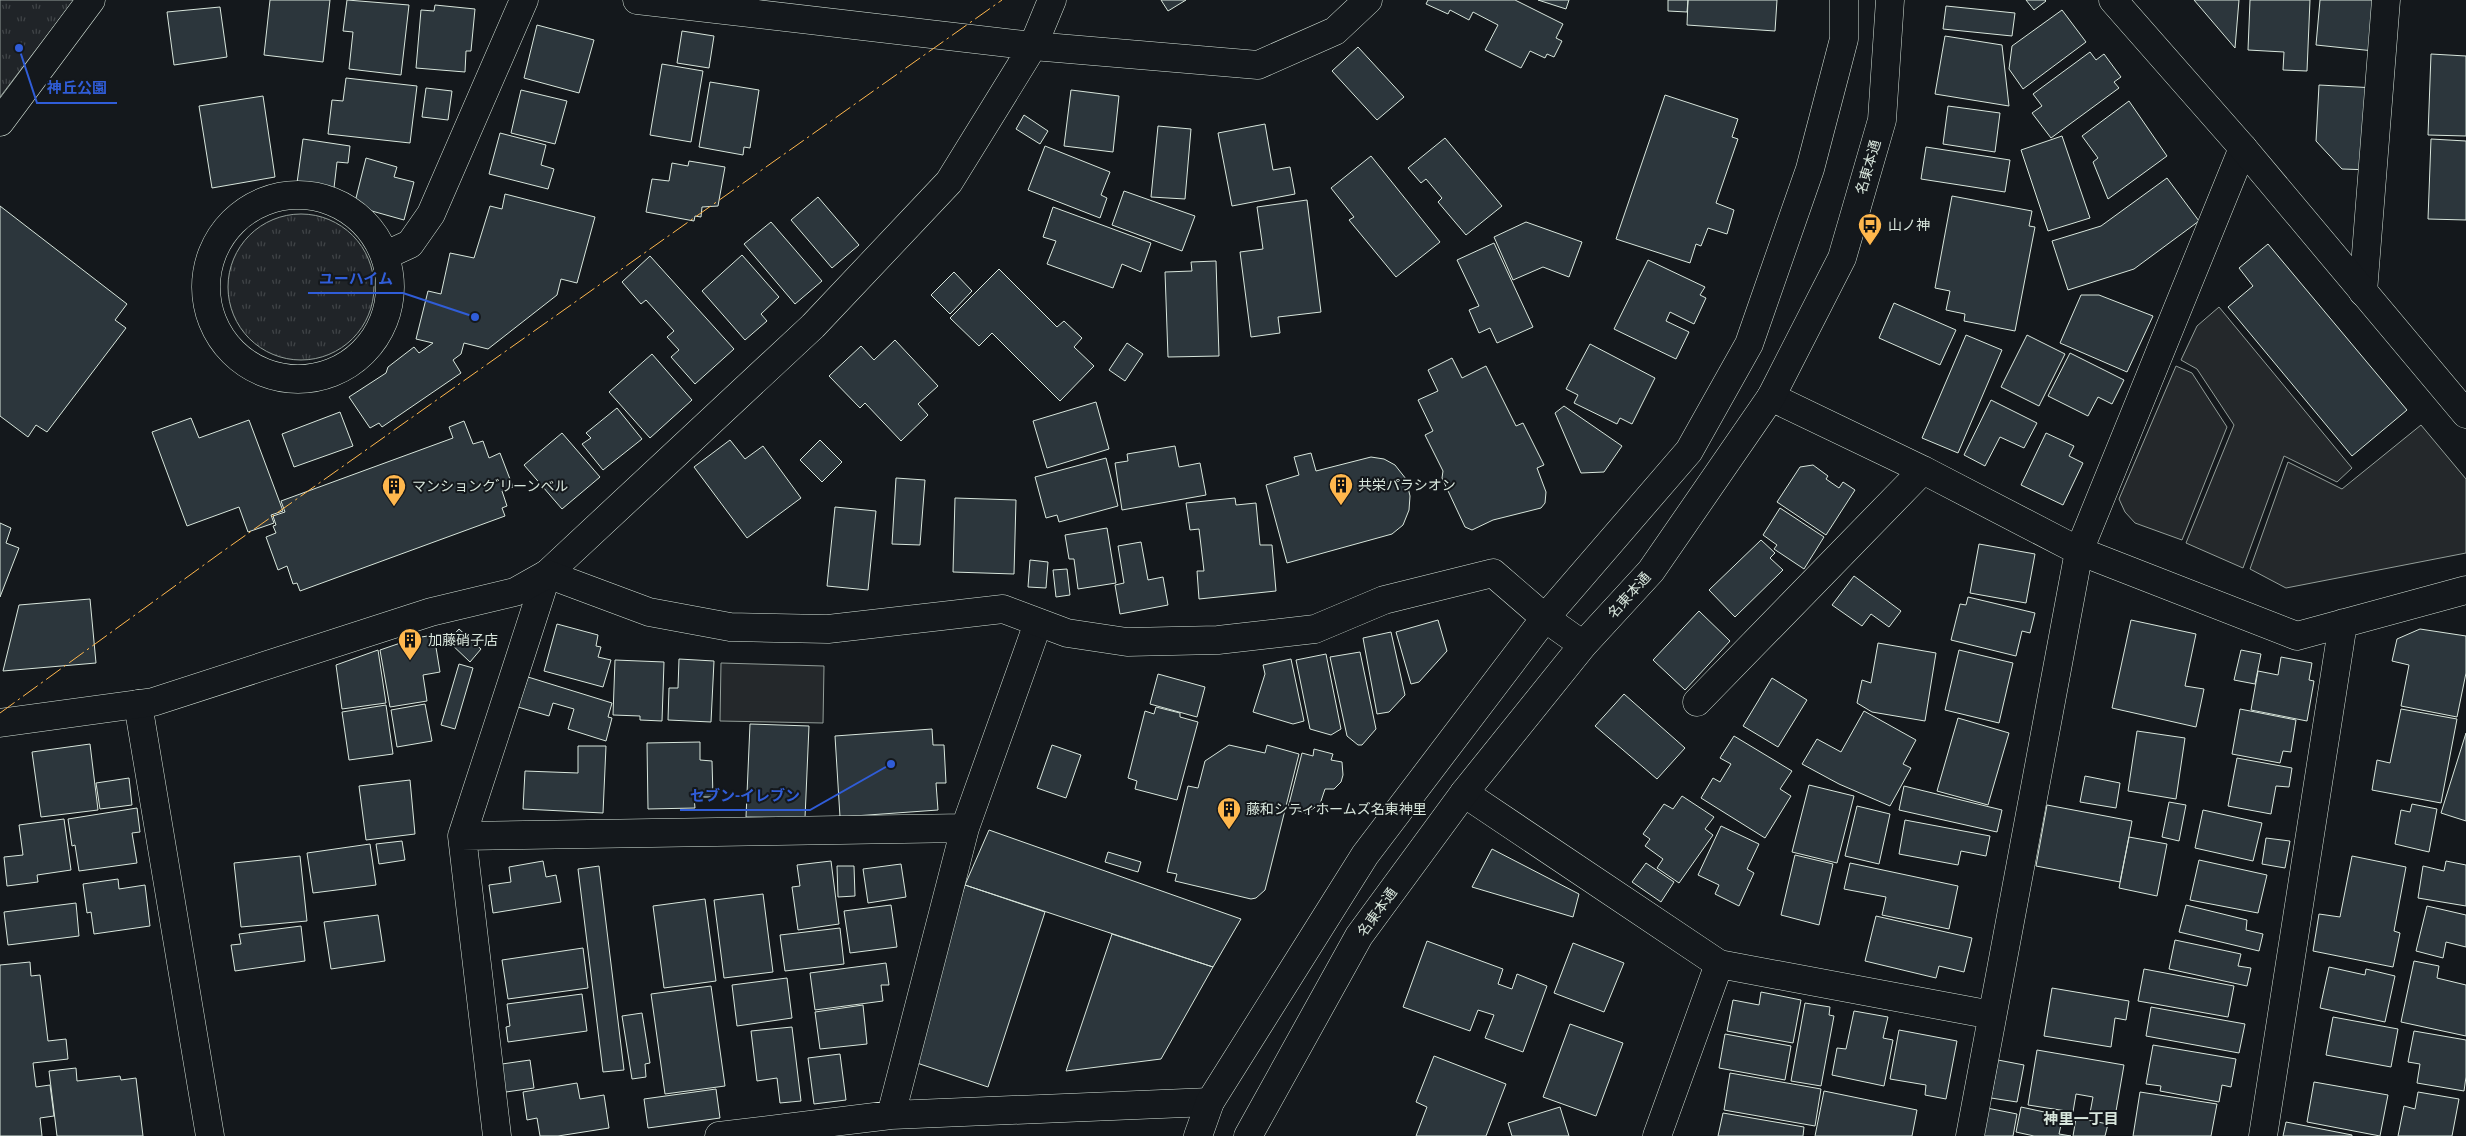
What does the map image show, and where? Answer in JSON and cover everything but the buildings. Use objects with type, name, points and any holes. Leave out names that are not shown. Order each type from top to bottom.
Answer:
[{"type":"street","points":[[0,122],[91,0]]},
{"type":"street","points":[[386,255],[410,244],[431,214],[524,0]]},
{"type":"street","points":[[637,0],[1033,46],[1258,65],[1335,31],[1368,0]]},
{"type":"street","points":[[0,723],[153,702],[431,612],[515,592],[547,574],[813,326],[949,182],[1033,46],[1052,0]]},
{"type":"street","points":[[1198,1136],[1210,1102],[1365,855],[1545,618],[1689,451],[1749,344],[1810,170],[1844,39],[1844,0]]},
{"type":"street","name":"名東本通","points":[[1248,1136],[1359,936],[1464,793],[1583,645],[1651,570],[1771,397],[1842,258],[1882,120],[1890,0]]},
{"type":"street","points":[[2114,0],[2243,148],[2466,414]]},
{"type":"street","points":[[2363,292],[2386,0]]},
{"type":"street","points":[[1970,1136],[2078,551],[2243,148]]},
{"type":"street","points":[[319,195],[358,214],[386,255],[392,292],[375,342],[339,372],[300,381],[246,365],[212,324],[207,263],[224,230],[264,199],[319,195]]},
{"type":"street","points":[[1771,397],[1923,470],[2078,551],[2297,636],[2466,590]]},
{"type":"street","points":[[1697,702],[1923,470]]},
{"type":"street","points":[[547,574],[649,612],[730,627],[828,629],[1003,609],[1067,634],[1127,642],[1237,638],[1314,630],[1384,600],[1493,573],[1545,618],[1583,645]]},
{"type":"street","points":[[497,1136],[462,836],[547,574]]},
{"type":"street","points":[[891,1115],[964,828],[1038,623]]},
{"type":"street","points":[[2263,1136],[2343,623]]},
{"type":"street","points":[[138,704],[210,1136]]},
{"type":"street","points":[[1464,793],[1719,964],[1992,1015]]},
{"type":"street","points":[[462,836],[964,828]]},
{"type":"street","points":[[1657,1136],[1719,964]]},
{"type":"street","points":[[719,1136],[891,1115],[1210,1102]]},
{"type":"green space","points":[[0,0],[74,0],[0,97]]},
{"type":"green space","points":[[301,214],[329,220],[352,236],[368,259],[374,287],[368,315],[352,338],[329,354],[301,360],[273,354],[250,338],[234,315],[228,287],[234,259],[250,236],[273,220]]},
{"type":"shaded area","points":[[2219,307],[2352,468],[2337,482],[2284,456],[2243,568],[2186,543],[2234,425],[2197,369],[2181,360],[2197,326]]},
{"type":"shaded area","points":[[2176,366],[2192,373],[2227,427],[2182,540],[2135,523],[2125,512],[2119,499]]},
{"type":"shaded area","points":[[2421,425],[2466,479],[2466,553],[2286,588],[2250,569],[2288,462],[2342,489]]},
{"type":"shaded area","points":[[721,663],[824,666],[823,723],[720,721]]},
{"type":"power","points":[[0,713],[219,554],[1002,0]]},
{"type":"place","name":"神丘公園","points":[[19,48]]},
{"type":"place","name":"山ノ神","points":[[1870,246]]},
{"type":"place","name":"ユーハイム","points":[[475,317]]},
{"type":"place","name":"共栄パラシオン","points":[[1341,506]]},
{"type":"place","name":"マンションク ゙リーンベル","points":[[394,507]]},
{"type":"place","name":"加藤硝子店","points":[[410,661]]},
{"type":"place","name":"セブン-イレブン","points":[[891,764]]},
{"type":"place","name":"藤和シティホームズ名東神里","points":[[1229,830]]},
{"type":"district","name":"神里一丁目","points":[[2081,1119]]}]
